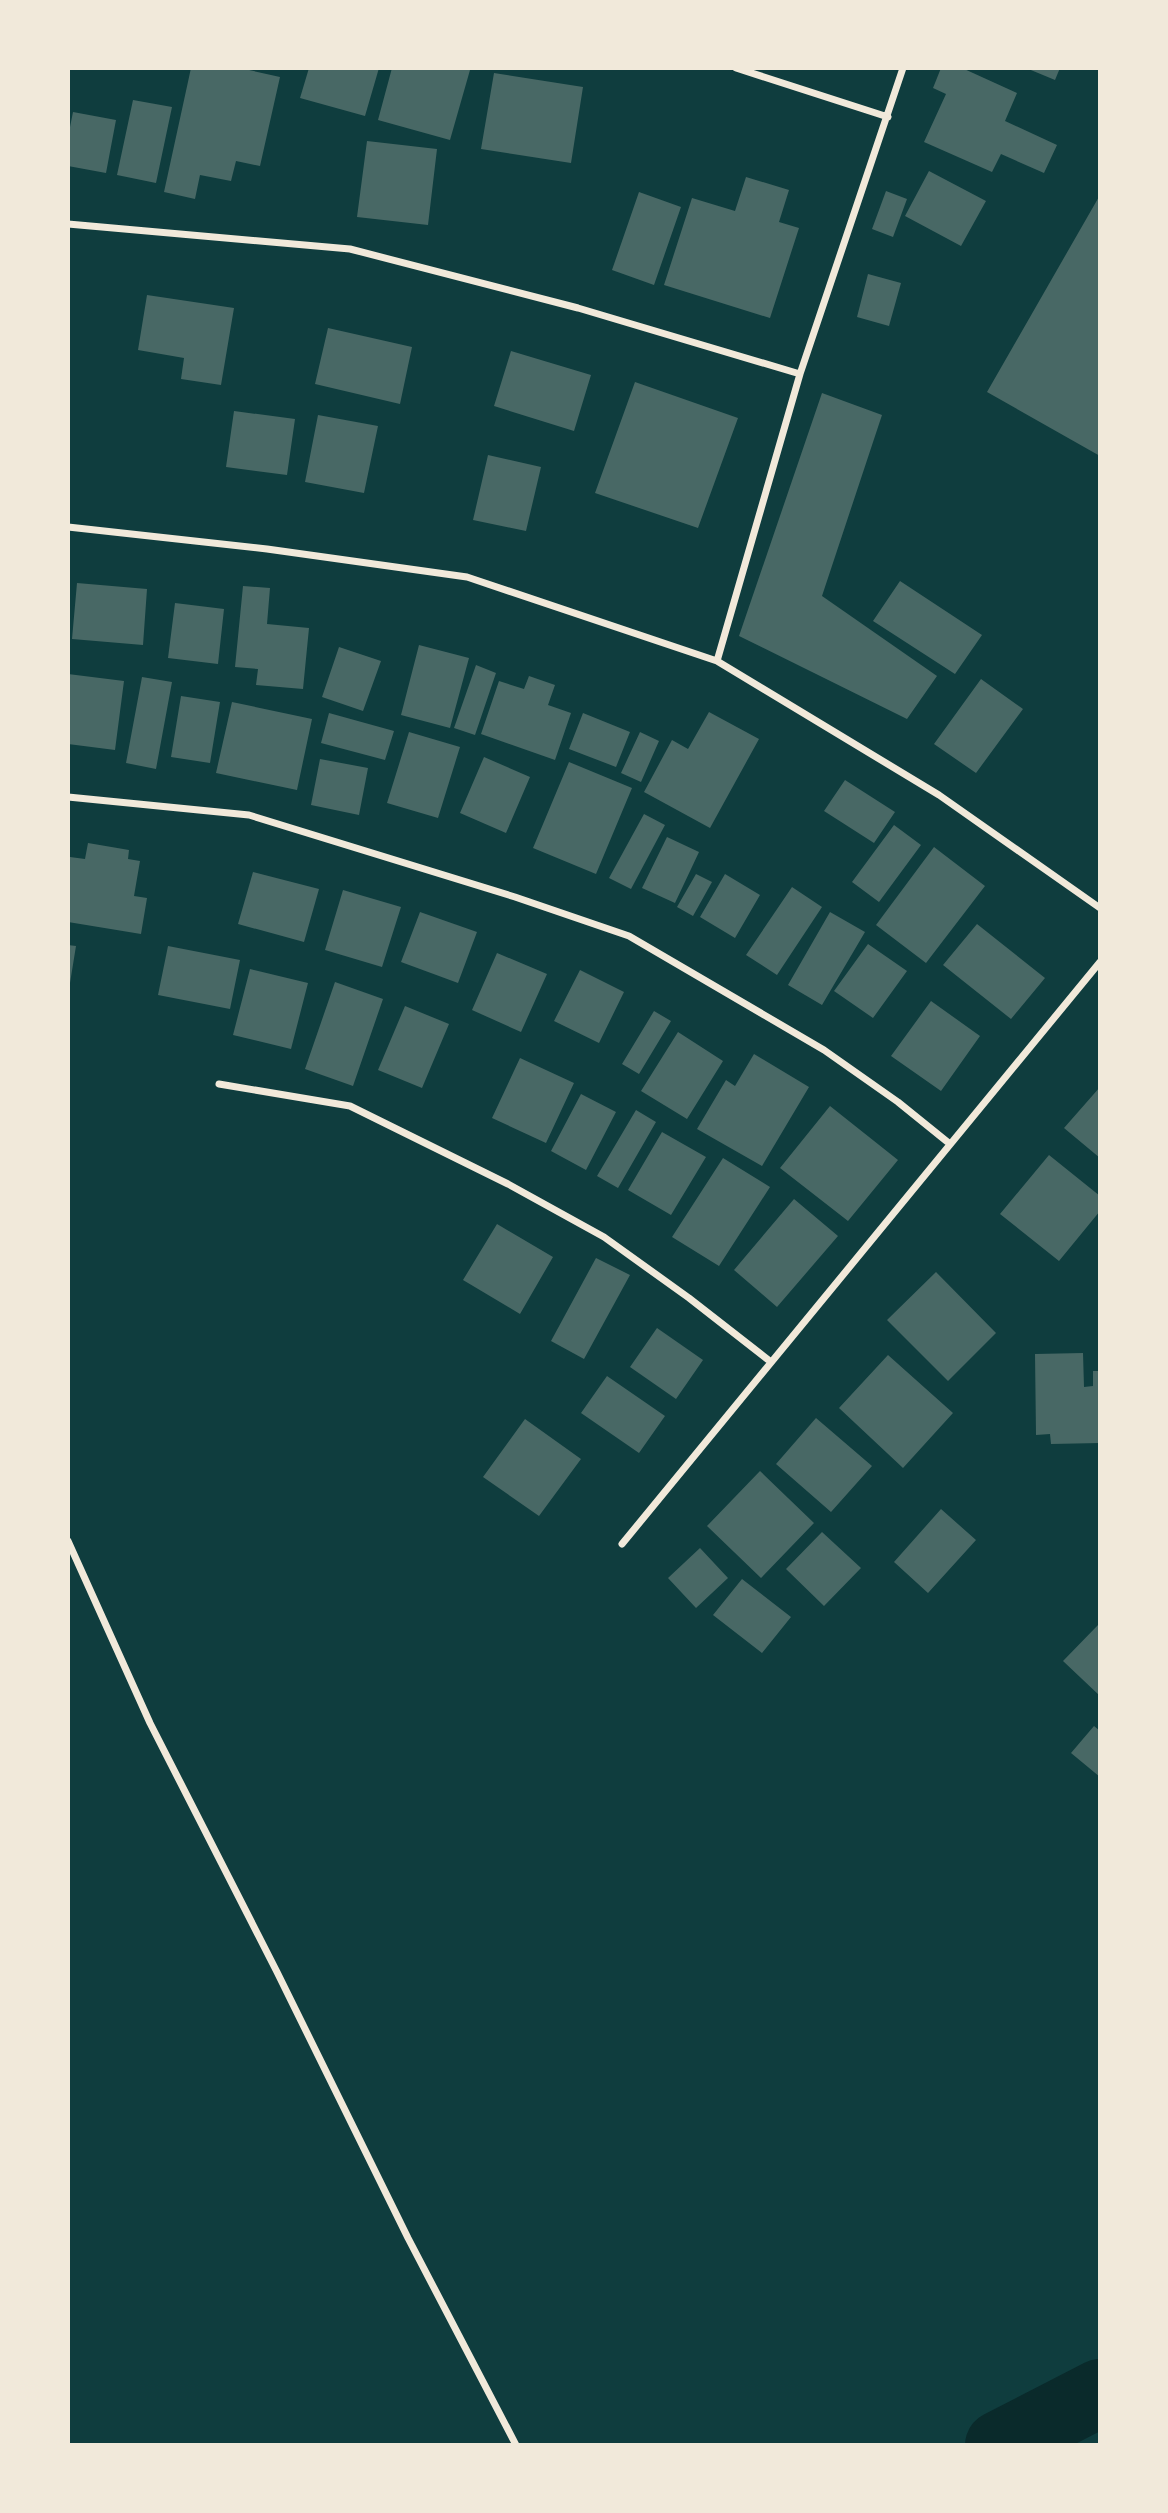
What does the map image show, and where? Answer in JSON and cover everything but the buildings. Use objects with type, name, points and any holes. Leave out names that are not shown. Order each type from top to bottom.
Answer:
[{"type":"street","points":[[736,68],[888,117]]},
{"type":"street","points":[[717,661],[800,374],[903,68]]},
{"type":"street","points":[[68,224],[349,249],[578,308],[800,374]]},
{"type":"street","points":[[68,527],[267,549],[467,577],[717,661],[939,794],[1100,908]]},
{"type":"street","points":[[68,797],[249,815],[514,897],[629,936],[824,1050],[898,1102],[950,1144]]},
{"type":"street","points":[[622,1544],[1100,962]]},
{"type":"street","points":[[219,1084],[350,1106],[496,1178],[604,1237],[771,1362]]},
{"type":"street","points":[[68,1541],[150,1723],[408,2238],[516,2445]]},
{"type":"waterway","points":[[999,2445],[1100,2393]]}]
